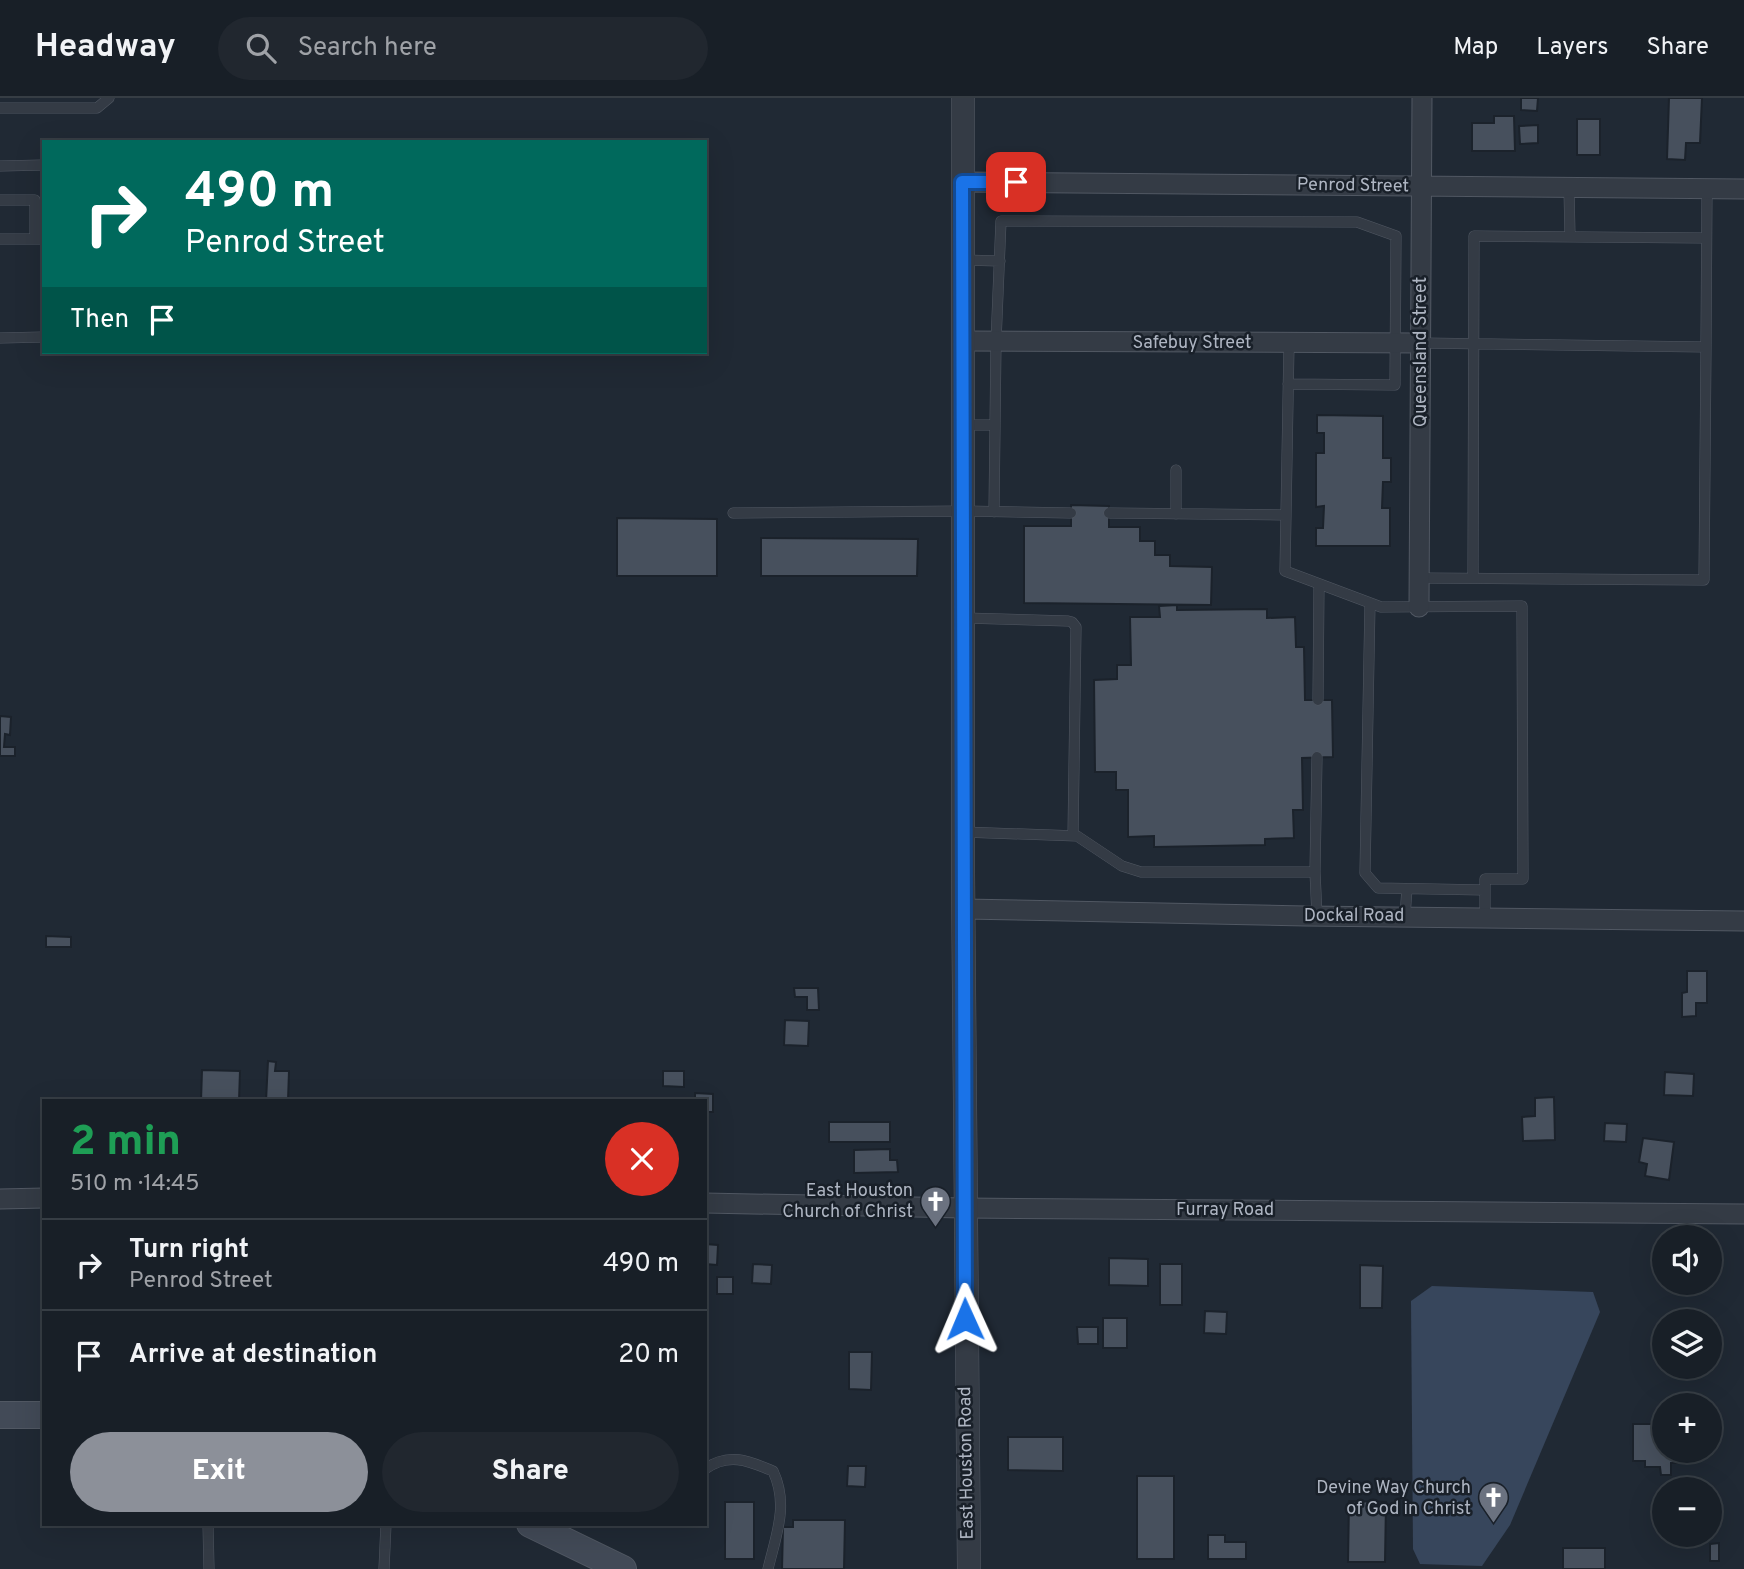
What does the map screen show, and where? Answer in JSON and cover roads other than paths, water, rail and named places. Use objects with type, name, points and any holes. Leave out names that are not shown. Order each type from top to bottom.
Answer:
[{"type":"main road","points":[[0,1415],[42,1415]]},
{"type":"main road","points":[[534,1526],[623,1569]]},
{"type":"street","name":"East Houston Road","points":[[963,98],[964,1208],[969,1569]]},
{"type":"street","name":"Queensland Street","points":[[1419,607],[1422,98]]},
{"type":"street","name":"Penrod Street","points":[[962,182],[1744,189]]},
{"type":"street","name":"Safebuy Street","points":[[963,341],[1421,344]]},
{"type":"street","name":"Dockal Road","points":[[964,909],[1744,920]]},
{"type":"street","points":[[0,1199],[42,1198]]},
{"type":"street","name":"Furray Road","points":[[707,1203],[964,1208],[1744,1214]]},
{"type":"lane","points":[[0,108],[97,108],[109,98]]},
{"type":"lane","points":[[0,166],[42,165]]},
{"type":"lane","points":[[1569,188],[1570,237]]},
{"type":"lane","points":[[1419,578],[1704,580],[1707,189]]},
{"type":"lane","points":[[0,200],[35,200],[39,239],[0,239]]},
{"type":"lane","points":[[994,512],[1001,221],[1357,222],[1396,236],[1395,385],[1288,384]]},
{"type":"lane","points":[[1473,578],[1474,236],[1706,238]]},
{"type":"lane","points":[[963,260],[1000,261]]},
{"type":"lane","points":[[0,338],[42,337]]},
{"type":"lane","points":[[1289,344],[1285,570],[1381,607],[1522,606],[1523,878],[1485,879],[1485,917]]},
{"type":"lane","points":[[1421,344],[1706,347]]},
{"type":"lane","points":[[964,425],[995,425]]},
{"type":"lane","points":[[1176,470],[1176,514]]},
{"type":"lane","points":[[733,513],[1071,513]]},
{"type":"lane","points":[[1109,513],[1286,515]]},
{"type":"lane","points":[[1318,700],[1319,584]]},
{"type":"lane","points":[[1370,603],[1365,873],[1378,888],[1485,890]]},
{"type":"lane","points":[[964,618],[1068,621],[1076,627],[1073,836]]},
{"type":"lane","points":[[1317,758],[1317,916]]},
{"type":"lane","points":[[963,832],[1073,836],[1087,842],[1122,866],[1141,872],[1315,872]]},
{"type":"lane","points":[[1405,916],[1406,889]]},
{"type":"lane","points":[[707,1467],[714,1462],[745,1459],[773,1471],[780,1488],[781,1502],[768,1569]]},
{"type":"lane","points":[[208,1526],[209,1569]]},
{"type":"lane","points":[[384,1569],[386,1526]]},
{"type":"water","points":[[1432,1286],[1593,1292],[1600,1312],[1510,1525],[1482,1566],[1420,1564],[1413,1549],[1411,1301]]},
{"type":"place","name":"East Houston Church of Christ","points":[[936,1228]]},
{"type":"place","name":"Devine Way Church of God in Christ","points":[[1494,1525]]}]
